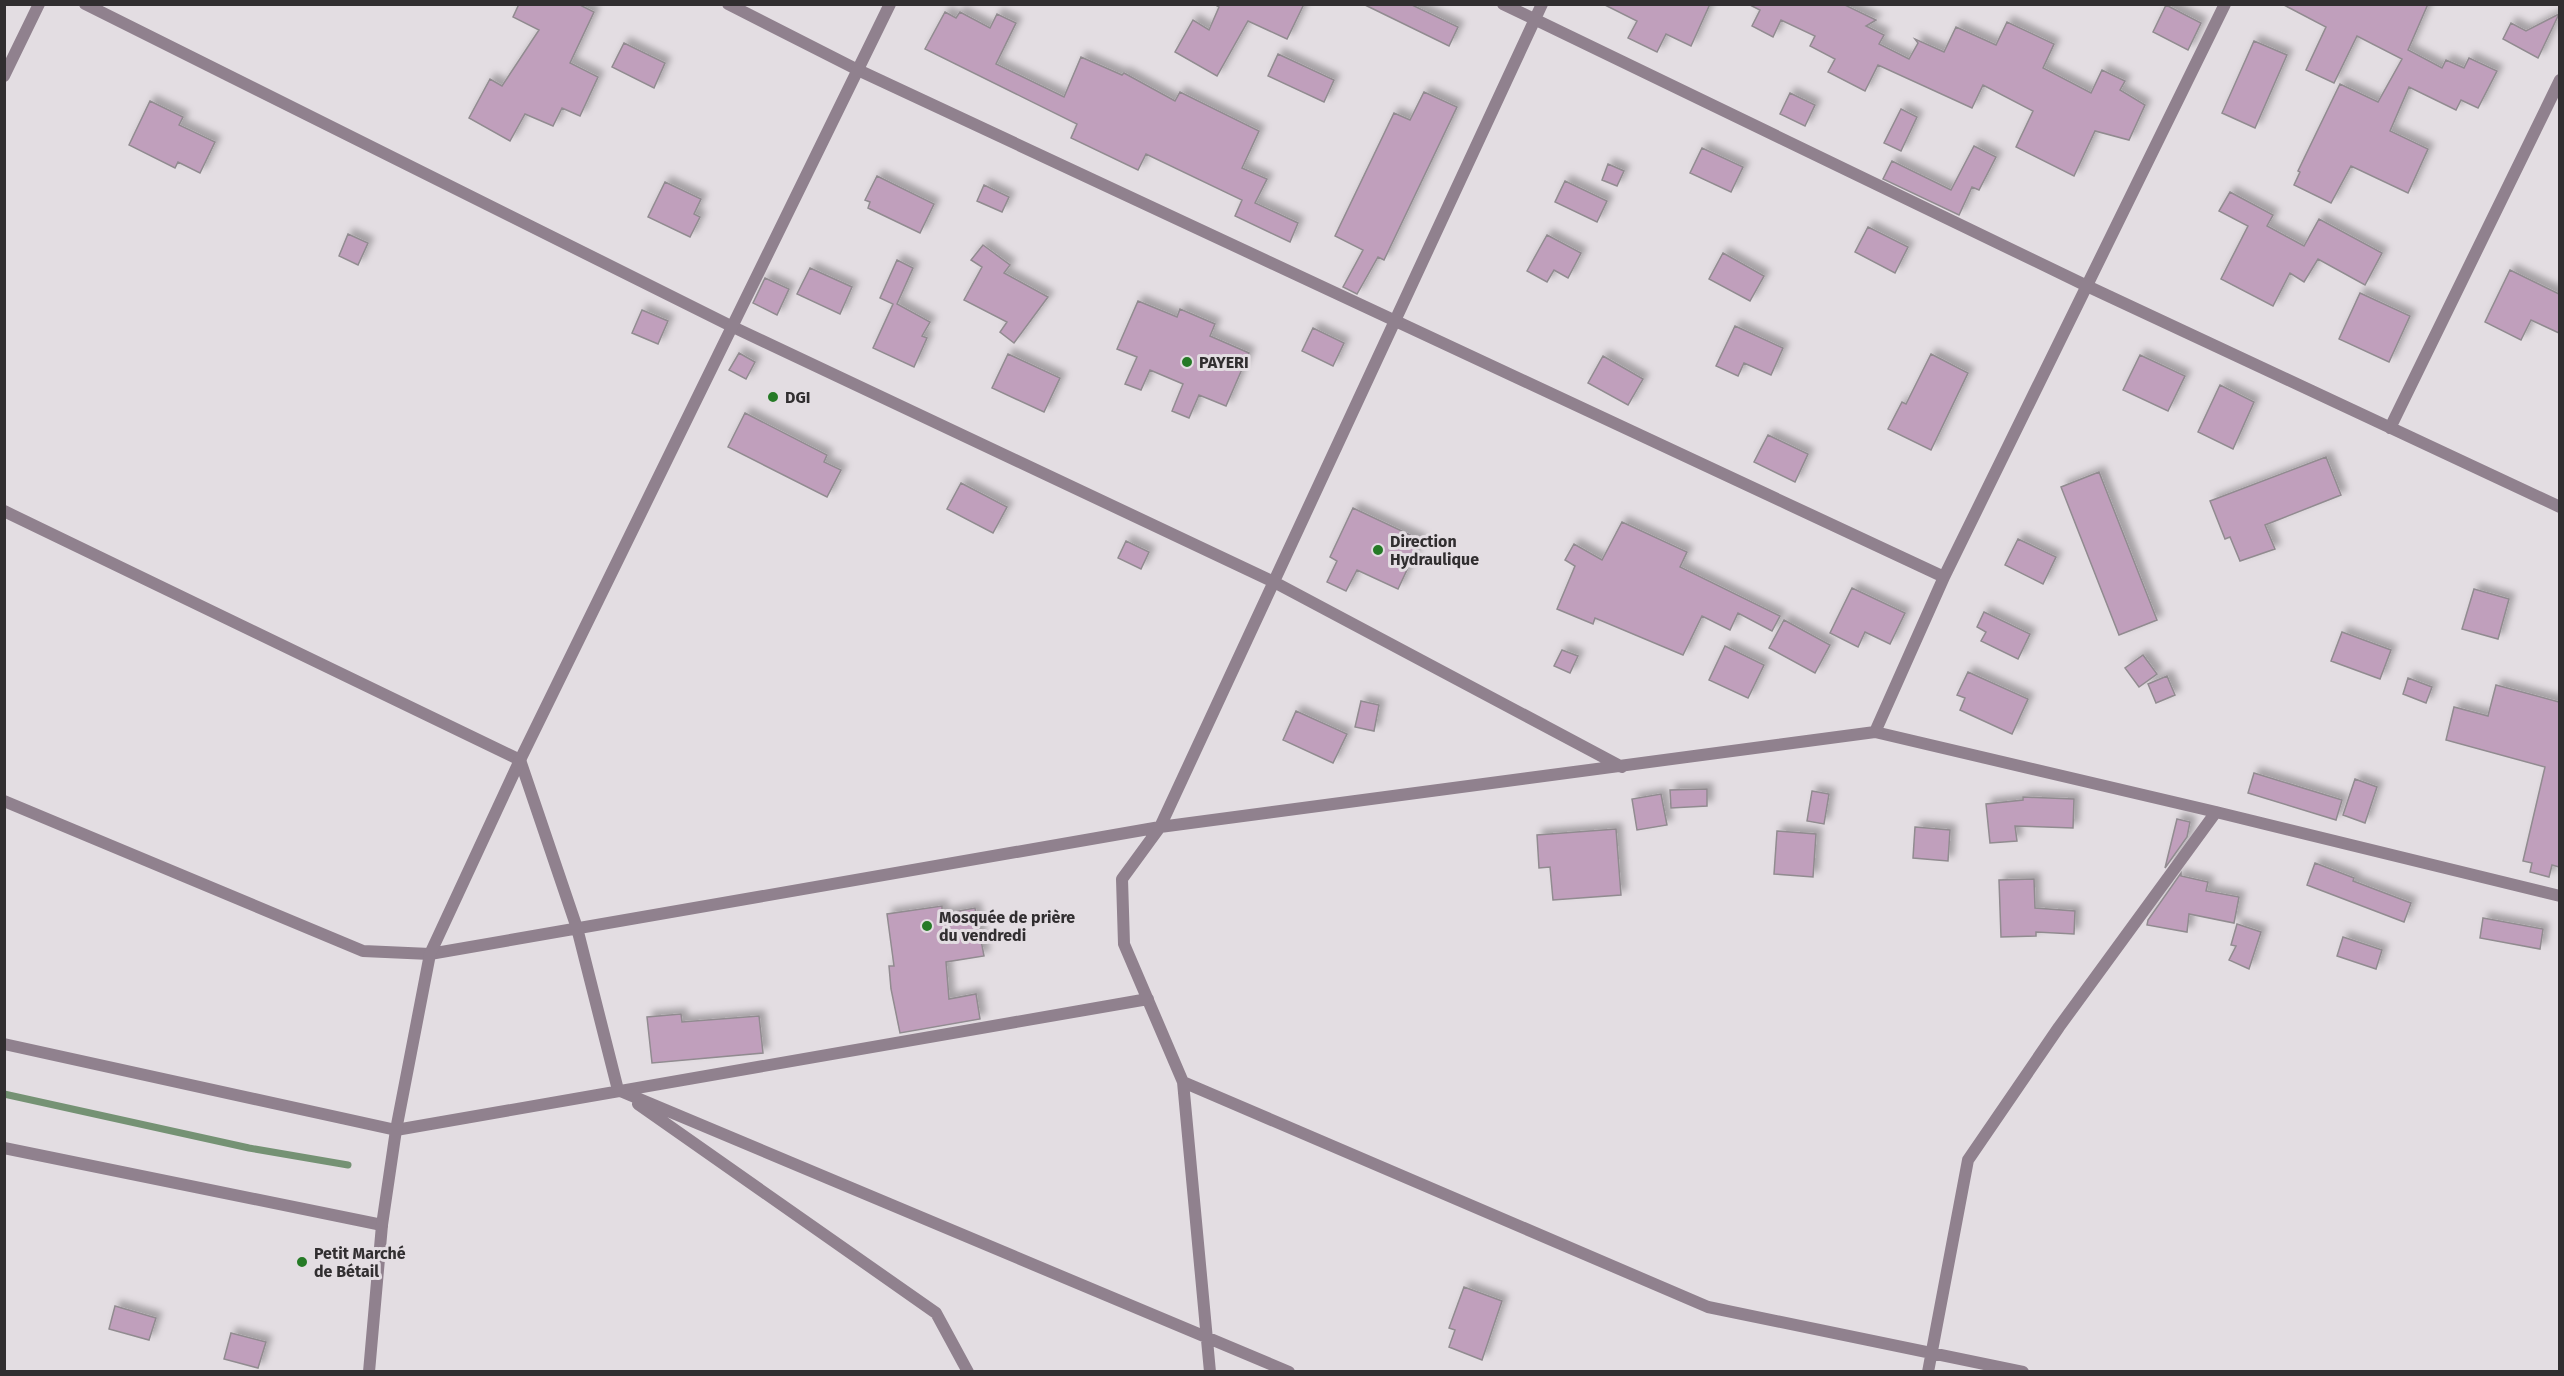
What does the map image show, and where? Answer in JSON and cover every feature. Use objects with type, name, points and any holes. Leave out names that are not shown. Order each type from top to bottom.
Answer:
[{"type":"street","points":[[4,76],[39,4]]},
{"type":"street","points":[[85,4],[731,326],[1274,582],[1622,767]]},
{"type":"street","points":[[728,4],[858,70],[1944,577]]},
{"type":"street","points":[[369,1371],[382,1225],[396,1131],[430,954],[520,760],[890,4]]},
{"type":"street","points":[[1503,4],[2087,286],[2559,507]]},
{"type":"street","points":[[1210,1371],[1184,1082],[1124,944],[1122,879],[1160,827],[1542,4]]},
{"type":"street","points":[[1875,732],[1944,577],[2224,5]]},
{"type":"street","points":[[2390,428],[2559,80]]},
{"type":"street","points":[[4,511],[520,760],[577,928],[618,1090],[936,1313],[968,1371]]},
{"type":"street","points":[[4,801],[363,951],[430,954],[1160,827],[1875,732],[2559,896]]},
{"type":"street","points":[[1928,1371],[1968,1160],[2059,1027],[2216,812]]},
{"type":"street","points":[[4,1044],[396,1131],[618,1090],[1148,999]]},
{"type":"street","points":[[1184,1082],[1708,1307],[2023,1371]]},
{"type":"street","points":[[618,1090],[1289,1371]]},
{"type":"street","points":[[4,1148],[382,1225]]},
{"type":"building","points":[[519,4],[578,4],[594,12],[570,63],[598,77],[580,116],[562,108],[553,126],[525,114],[510,141],[469,118],[490,79],[502,86],[539,30],[513,17]]},
{"type":"building","points":[[1214,4],[1304,4],[1287,39],[1248,21],[1217,76],[1175,52],[1193,20],[1209,30],[1219,7]]},
{"type":"building","points":[[1363,4],[1410,4],[1458,27],[1449,46]]},
{"type":"building","points":[[1603,4],[1710,4],[1691,46],[1666,34],[1657,52],[1628,38],[1637,21]]},
{"type":"building","points":[[1748,4],[1845,5],[1876,20],[1866,26],[1884,35],[1879,44],[1909,59],[1918,43],[1915,39],[1944,52],[1956,27],[1996,45],[2007,22],[2054,44],[2043,68],[2091,93],[2102,70],[2125,81],[2120,90],[2145,105],[2129,140],[2095,131],[2074,176],[2016,147],[2033,111],[1983,85],[1972,108],[1878,65],[1865,91],[1828,72],[1835,59],[1810,46],[1815,36],[1781,20],[1773,37],[1752,26],[1760,10]]},
{"type":"building","points":[[2282,4],[2428,4],[2408,50],[2442,68],[2446,60],[2464,68],[2469,58],[2497,71],[2478,108],[2461,100],[2456,110],[2409,87],[2390,131],[2428,149],[2408,193],[2351,166],[2331,203],[2294,185],[2300,172],[2298,171],[2340,84],[2378,102],[2402,59],[2357,36],[2334,83],[2306,70],[2326,27]]},
{"type":"building","points":[[2166,5],[2201,23],[2188,50],[2153,32]]},
{"type":"building","points":[[945,12],[956,18],[960,12],[990,28],[997,14],[1016,23],[996,64],[1064,97],[1081,57],[1122,75],[1124,73],[1175,101],[1180,92],[1259,131],[1242,168],[1267,179],[1255,203],[1298,223],[1290,242],[1235,216],[1242,200],[1146,154],[1138,170],[1071,138],[1077,124],[925,49]]},
{"type":"building","points":[[2559,14],[2538,58],[2503,39],[2511,23],[2526,31]]},
{"type":"building","points":[[2254,41],[2287,55],[2255,128],[2222,113]]},
{"type":"building","points":[[624,43],[665,63],[654,88],[612,67]]},
{"type":"building","points":[[1278,54],[1334,80],[1324,102],[1268,76]]},
{"type":"building","points":[[1424,92],[1457,107],[1384,260],[1378,257],[1357,294],[1343,287],[1363,250],[1335,236],[1394,113],[1410,120]]},
{"type":"building","points":[[1790,93],[1815,105],[1805,126],[1780,114]]},
{"type":"building","points":[[150,101],[183,117],[179,125],[215,142],[200,173],[178,162],[175,168],[129,145]]},
{"type":"building","points":[[1901,109],[1917,117],[1901,151],[1884,143]]},
{"type":"building","points":[[1974,146],[1996,157],[1979,190],[1972,187],[1959,215],[1883,179],[1892,161],[1951,190]]},
{"type":"building","points":[[1702,148],[1743,167],[1731,192],[1690,173]]},
{"type":"building","points":[[1608,164],[1624,171],[1617,186],[1602,180]]},
{"type":"building","points":[[877,176],[934,204],[920,233],[868,208],[870,202],[865,200]]},
{"type":"building","points":[[1565,181],[1607,201],[1597,222],[1555,202]]},
{"type":"building","points":[[665,182],[701,199],[694,214],[700,217],[690,237],[648,217]]},
{"type":"building","points":[[984,185],[1009,197],[1002,212],[977,201]]},
{"type":"building","points":[[2230,192],[2273,215],[2267,226],[2304,246],[2319,219],[2382,253],[2365,285],[2318,259],[2304,282],[2290,273],[2273,306],[2221,279],[2248,226],[2219,211]]},
{"type":"building","points":[[1868,227],[1908,247],[1895,273],[1855,252]]},
{"type":"building","points":[[348,234],[368,243],[358,265],[339,256]]},
{"type":"building","points":[[1547,235],[1581,253],[1568,278],[1554,270],[1547,282],[1527,271]]},
{"type":"building","points":[[983,245],[1010,265],[1004,273],[1048,297],[1014,343],[1000,332],[1007,322],[964,300],[982,267],[971,260]]},
{"type":"building","points":[[1723,253],[1764,276],[1750,301],[1709,279]]},
{"type":"building","points":[[897,260],[913,268],[897,304],[930,322],[922,336],[927,338],[914,367],[873,348],[893,304],[880,298]]},
{"type":"building","points":[[810,268],[852,287],[840,314],[797,294]]},
{"type":"building","points":[[2510,270],[2559,294],[2559,333],[2531,320],[2521,340],[2485,322]]},
{"type":"building","points":[[765,278],[789,289],[777,315],[753,303]]},
{"type":"building","points":[[2360,293],[2410,316],[2389,362],[2339,339]]},
{"type":"building","points":[[1138,301],[1177,317],[1180,309],[1215,324],[1210,336],[1249,353],[1226,406],[1199,395],[1189,418],[1172,411],[1183,384],[1150,370],[1141,390],[1125,384],[1137,357],[1117,349]]},
{"type":"building","points":[[642,310],[668,321],[658,344],[632,333]]},
{"type":"building","points":[[1735,326],[1783,348],[1771,375],[1744,363],[1738,376],[1716,366]]},
{"type":"building","points":[[1313,328],[1344,343],[1333,366],[1302,351]]},
{"type":"building","points":[[739,353],[755,362],[746,379],[729,370]]},
{"type":"building","points":[[1008,354],[1060,378],[1044,412],[992,388]]},
{"type":"building","points":[[1931,354],[1968,373],[1931,450],[1888,429],[1902,402],[1906,404]]},
{"type":"building","points":[[2140,355],[2185,376],[2168,411],[2123,390]]},
{"type":"building","points":[[1603,356],[1643,379],[1628,405],[1588,383]]},
{"type":"building","points":[[2220,385],[2254,402],[2233,449],[2198,432]]},
{"type":"building","points":[[745,413],[827,455],[824,462],[841,470],[827,497],[728,447]]},
{"type":"building","points":[[1768,435],[1808,454],[1795,482],[1754,462]]},
{"type":"building","points":[[2326,457],[2341,495],[2265,525],[2275,549],[2240,561],[2230,537],[2225,539],[2210,501]]},
{"type":"building","points":[[2099,472],[2157,620],[2119,635],[2061,487]]},
{"type":"building","points":[[961,483],[1007,507],[993,533],[947,509]]},
{"type":"building","points":[[1353,508],[1421,540],[1398,589],[1357,570],[1346,591],[1327,582],[1337,561],[1330,557]]},
{"type":"building","points":[[1622,522],[1687,552],[1680,567],[1780,616],[1772,631],[1738,613],[1730,630],[1702,616],[1683,655],[1595,618],[1593,624],[1557,609],[1575,566],[1565,560],[1574,544],[1602,560]]},
{"type":"building","points":[[2018,539],[2056,557],[2043,584],[2005,565]]},
{"type":"building","points":[[1126,541],[1149,552],[1141,569],[1118,558]]},
{"type":"building","points":[[1852,588],[1905,613],[1890,644],[1865,632],[1858,647],[1830,633]]},
{"type":"building","points":[[2474,589],[2509,599],[2498,639],[2462,629]]},
{"type":"building","points":[[1984,612],[2030,634],[2018,659],[1981,641],[1986,632],[1977,627]]},
{"type":"building","points":[[1784,620],[1830,645],[1815,673],[1769,648]]},
{"type":"building","points":[[2342,632],[2391,650],[2380,679],[2331,661]]},
{"type":"building","points":[[1725,646],[1764,665],[1748,698],[1709,680]]},
{"type":"building","points":[[1562,650],[1578,656],[1570,673],[1554,666]]},
{"type":"building","points":[[2143,655],[2157,674],[2139,687],[2125,668]]},
{"type":"building","points":[[1968,672],[2028,699],[2012,734],[1960,710],[1965,698],[1957,695]]},
{"type":"building","points":[[2167,676],[2175,695],[2156,703],[2148,684]]},
{"type":"building","points":[[2408,678],[2432,687],[2426,703],[2403,694]]},
{"type":"building","points":[[2496,685],[2559,702],[2559,867],[2552,865],[2549,877],[2530,872],[2532,863],[2523,861],[2545,767],[2446,740],[2454,707],[2488,716]]},
{"type":"building","points":[[1361,701],[1379,705],[1374,731],[1355,727]]},
{"type":"building","points":[[1296,711],[1347,734],[1333,763],[1283,740]]},
{"type":"building","points":[[2254,773],[2342,800],[2336,820],[2248,793]]},
{"type":"building","points":[[2355,779],[2377,787],[2365,823],[2343,815]]},
{"type":"building","points":[[1707,789],[1707,806],[1671,808],[1670,790]]},
{"type":"building","points":[[1812,791],[1829,794],[1824,824],[1807,821]]},
{"type":"building","points":[[1661,794],[1667,825],[1637,830],[1632,799]]},
{"type":"building","points":[[2023,797],[2074,799],[2073,828],[2015,826],[2017,841],[1990,843],[1986,804],[2023,800]]},
{"type":"building","points":[[2177,819],[2190,822],[2187,837],[2165,868]]},
{"type":"building","points":[[1915,827],[1950,830],[1948,861],[1913,858]]},
{"type":"building","points":[[1616,829],[1621,895],[1553,900],[1550,867],[1539,868],[1537,835]]},
{"type":"building","points":[[1777,831],[1816,834],[1813,877],[1774,874]]},
{"type":"building","points":[[2315,863],[2354,878],[2353,881],[2411,903],[2404,922],[2307,885]]},
{"type":"building","points":[[2181,873],[2181,876],[2208,882],[2206,891],[2239,897],[2234,923],[2189,914],[2187,932],[2147,925],[2148,920]]},
{"type":"building","points":[[2034,879],[2035,908],[2075,911],[2074,934],[2036,932],[2036,936],[2001,937],[1999,880]]},
{"type":"building","points":[[942,906],[942,914],[975,908],[984,956],[946,962],[949,999],[976,994],[980,1019],[900,1033],[891,989],[889,966],[894,966],[887,914]]},
{"type":"building","points":[[2483,918],[2543,929],[2540,949],[2480,938]]},
{"type":"building","points":[[2237,924],[2261,932],[2249,969],[2229,960],[2236,946],[2231,945]]},
{"type":"building","points":[[2343,937],[2382,950],[2376,969],[2337,956]]},
{"type":"building","points":[[681,1014],[682,1022],[759,1016],[763,1053],[652,1063],[647,1017]]},
{"type":"building","points":[[1464,1287],[1502,1301],[1482,1360],[1449,1347],[1455,1330],[1449,1328]]},
{"type":"building","points":[[115,1306],[156,1318],[149,1340],[109,1329]]},
{"type":"building","points":[[231,1333],[266,1342],[258,1368],[224,1359]]},
{"type":"waterway","points":[[4,1094],[249,1148],[348,1165]]},
{"type":"place","name":"PAYERI","points":[[1187,362]]},
{"type":"place","name":"DGI","points":[[773,397]]},
{"type":"place","name":"Direction Hydraulique","points":[[1378,550]]},
{"type":"place","name":"Mosquée de prière du vendredi","points":[[927,926]]},
{"type":"place","name":"Petit Marché de Bétail","points":[[302,1262]]}]
